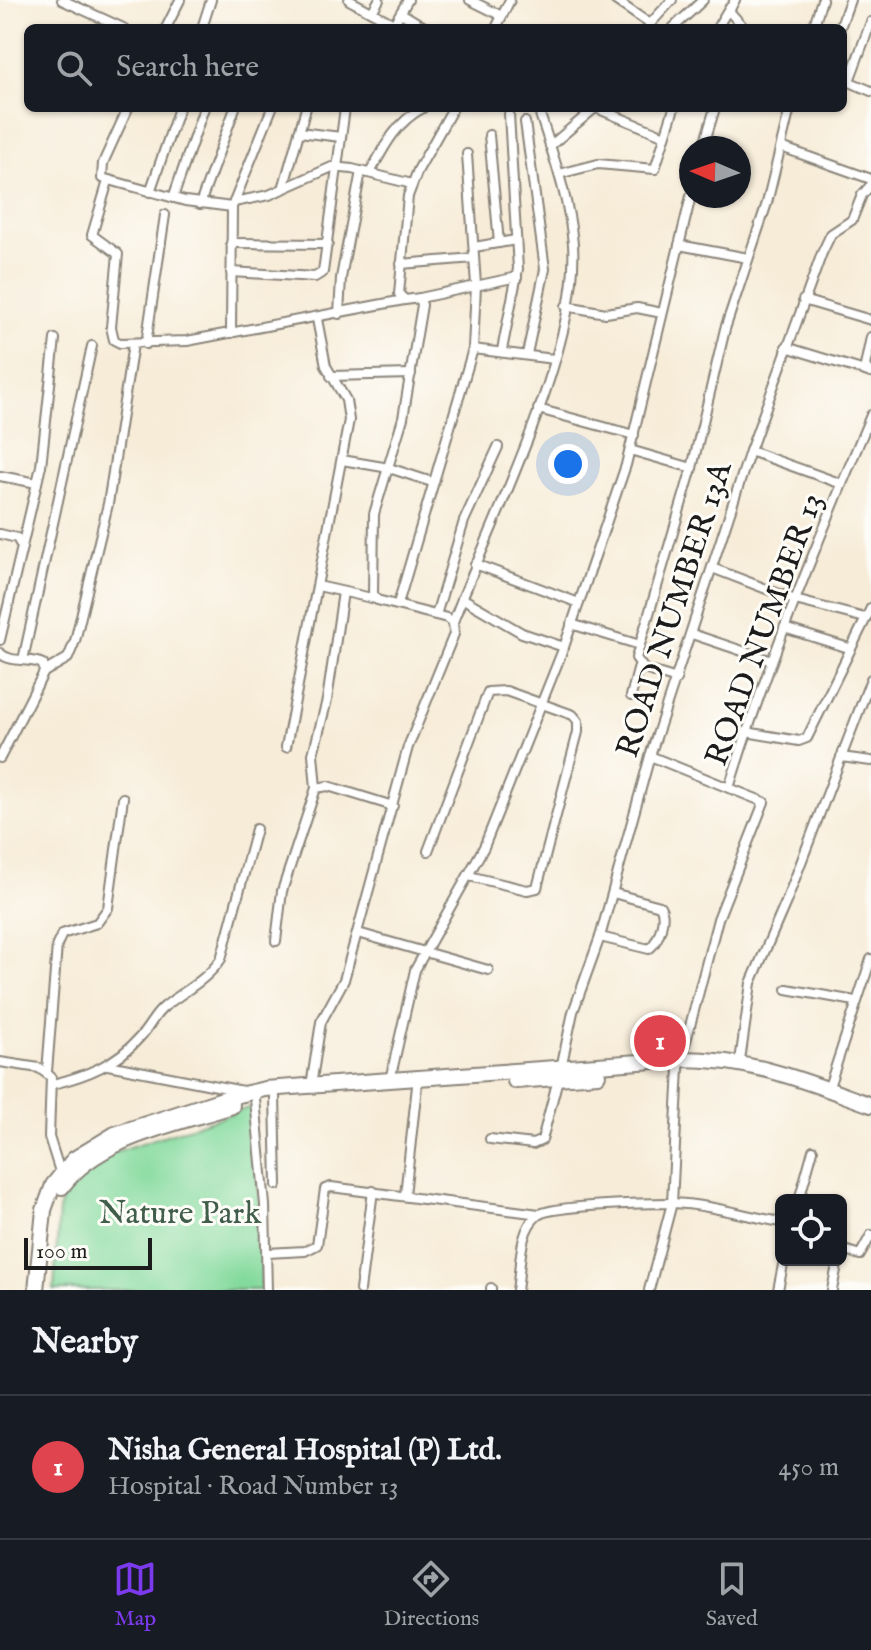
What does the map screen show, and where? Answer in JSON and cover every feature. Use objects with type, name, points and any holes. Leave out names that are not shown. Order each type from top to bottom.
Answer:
[{"type":"highway","points":[[251,1096],[740,1061],[871,1105]]},
{"type":"highway","points":[[680,1063],[734,1069],[871,1114]]},
{"type":"highway","points":[[44,1290],[51,1215],[63,1178],[74,1159],[115,1134],[251,1096],[311,1086],[559,1073]]},
{"type":"highway","points":[[36,1290],[47,1196],[63,1178]]},
{"type":"street","points":[[62,0],[73,2],[115,24]]},
{"type":"street","points":[[168,0],[179,2],[168,24]]},
{"type":"street","points":[[203,24],[211,0]]},
{"type":"street","points":[[349,0],[389,24]]},
{"type":"street","points":[[372,12],[379,0]]},
{"type":"street","points":[[393,24],[408,0]]},
{"type":"street","points":[[470,0],[502,16]]},
{"type":"street","points":[[498,24],[510,0]]},
{"type":"street","points":[[615,0],[650,24],[672,0]]},
{"type":"street","points":[[677,24],[703,0]]},
{"type":"street","points":[[814,24],[821,0]]},
{"type":"street","points":[[841,24],[850,0]]},
{"type":"street","points":[[720,24],[733,3]]},
{"type":"street","points":[[733,3],[731,16],[743,24]]},
{"type":"street","points":[[401,13],[419,24]]},
{"type":"street","points":[[847,78],[871,22]]},
{"type":"street","points":[[847,80],[871,91]]},
{"type":"street","points":[[126,112],[101,172],[108,181],[173,198],[200,204],[233,204],[283,189],[336,167],[412,184]]},
{"type":"street","points":[[150,192],[178,112]]},
{"type":"street","points":[[173,198],[203,112]]},
{"type":"street","points":[[200,204],[234,112]]},
{"type":"street","points":[[231,333],[233,204],[270,112]]},
{"type":"street","points":[[283,189],[305,112]]},
{"type":"street","points":[[231,272],[321,276],[328,244],[344,112]]},
{"type":"street","points":[[339,314],[341,278],[365,172],[390,136],[416,112]]},
{"type":"street","points":[[405,300],[399,294],[412,184],[451,112]]},
{"type":"street","points":[[311,1086],[321,1022],[344,980],[408,747],[454,634],[453,622],[538,409],[554,359],[566,306],[573,242],[559,174],[539,112]]},
{"type":"street","points":[[550,146],[590,112]]},
{"type":"street","points":[[605,112],[665,136]]},
{"type":"street","points":[[559,174],[598,164],[655,169],[673,112]]},
{"type":"street","points":[[707,136],[714,112]]},
{"type":"street","points":[[631,696],[639,666],[636,658],[692,468],[725,329],[789,112]]},
{"type":"street","points":[[502,350],[517,277],[509,114]]},
{"type":"street","points":[[525,122],[545,269],[527,354]]},
{"type":"street","points":[[299,132],[341,137]]},
{"type":"street","points":[[489,135],[499,243]]},
{"type":"street","points":[[781,147],[871,179]]},
{"type":"street","points":[[398,604],[473,349],[476,285],[467,154]]},
{"type":"street","points":[[108,181],[92,235],[118,254],[111,334],[120,343],[146,344],[317,319],[517,277]]},
{"type":"street","name":"ROAD NUMBER 13A","points":[[490,1139],[533,1144],[542,1140],[573,1012],[600,937],[650,756],[750,451],[803,300],[831,234],[852,220],[862,195],[871,185]]},
{"type":"street","points":[[390,1080],[409,990],[425,952],[469,876],[564,647],[630,450],[688,208]]},
{"type":"street","points":[[146,344],[165,215]]},
{"type":"street","points":[[474,247],[516,240]]},
{"type":"street","points":[[231,243],[328,244]]},
{"type":"street","points":[[679,245],[748,258]]},
{"type":"street","points":[[401,264],[474,258]]},
{"type":"street","points":[[377,600],[373,595],[373,524],[411,374],[422,305],[420,298]]},
{"type":"street","points":[[803,300],[871,320]]},
{"type":"street","points":[[566,306],[606,313],[637,308],[662,313]]},
{"type":"street","points":[[286,747],[342,460],[349,407],[331,376],[317,319]]},
{"type":"street","points":[[870,373],[865,366],[871,337]]},
{"type":"street","points":[[0,640],[37,483],[55,339]]},
{"type":"street","points":[[0,758],[44,672],[68,658],[75,641],[108,504],[133,344]]},
{"type":"street","points":[[23,660],[92,346]]},
{"type":"street","points":[[786,347],[870,373]]},
{"type":"street","points":[[473,349],[502,350],[554,359]]},
{"type":"street","points":[[331,376],[411,374]]},
{"type":"street","points":[[538,409],[634,435]]},
{"type":"street","name":"ROAD NUMBER 13","points":[[680,1063],[718,919],[764,802],[729,788],[784,628],[871,415]]},
{"type":"street","points":[[436,615],[464,521],[498,447]]},
{"type":"street","points":[[630,450],[692,468]]},
{"type":"street","points":[[750,451],[842,484]]},
{"type":"street","points":[[342,460],[389,468],[432,482]]},
{"type":"street","points":[[0,476],[37,483]]},
{"type":"street","points":[[0,534],[17,538],[22,547]]},
{"type":"street","points":[[475,564],[579,603]]},
{"type":"street","points":[[712,568],[795,600],[865,618]]},
{"type":"street","points":[[318,586],[398,604],[453,622]]},
{"type":"street","points":[[276,941],[285,880],[316,788],[313,754],[327,700],[343,592]]},
{"type":"street","points":[[462,598],[522,633],[564,647]]},
{"type":"street","points":[[746,732],[799,741],[807,738],[871,608]]},
{"type":"street","points":[[571,624],[640,645]]},
{"type":"street","points":[[784,628],[849,648]]},
{"type":"street","points":[[692,634],[772,661]]},
{"type":"street","points":[[0,653],[3,657],[43,664],[44,672]]},
{"type":"street","points":[[639,666],[677,679]]},
{"type":"street","points":[[740,1061],[751,983],[871,679]]},
{"type":"street","points":[[428,851],[488,692],[506,691],[573,715],[579,725],[539,883],[532,891],[469,876]]},
{"type":"street","points":[[650,756],[729,788]]},
{"type":"street","points":[[841,757],[871,761]]},
{"type":"street","points":[[316,788],[328,786],[393,806]]},
{"type":"street","points":[[63,1178],[49,1137],[53,1084],[47,1072],[57,945],[62,934],[97,923],[108,908],[123,798]]},
{"type":"street","points":[[53,1084],[85,1076],[108,1065],[139,1039],[160,1010],[211,973],[221,959],[256,829]]},
{"type":"street","points":[[600,937],[649,949],[654,944],[663,916],[660,906],[613,893]]},
{"type":"street","points":[[358,933],[488,970]]},
{"type":"street","points":[[828,1090],[871,959]]},
{"type":"street","points":[[787,989],[855,1001]]},
{"type":"street","points":[[0,1062],[47,1072]]},
{"type":"street","points":[[649,1290],[672,1203],[680,1063]]},
{"type":"street","points":[[108,1065],[251,1096],[267,1253],[267,1290]]},
{"type":"street","points":[[405,1195],[417,1086]]},
{"type":"street","points":[[275,1096],[277,1185]]},
{"type":"street","points":[[801,1194],[813,1150]]},
{"type":"street","points":[[267,1253],[305,1251],[317,1245],[325,1189],[373,1191],[539,1214],[577,1206],[672,1203],[775,1221]]},
{"type":"street","points":[[360,1290],[373,1191]]},
{"type":"street","points":[[517,1290],[524,1239],[539,1214]]},
{"type":"street","points":[[847,1250],[860,1255],[871,1235]]},
{"type":"street","points":[[778,1290],[783,1266]]},
{"type":"street","points":[[832,1290],[837,1266]]},
{"type":"green space","name":"Nature Park","points":[[251,1107],[262,1233],[261,1290],[54,1290],[59,1210],[69,1183],[90,1160]]},
{"type":"place","name":"Nisha General Hospital (P) Ltd.","points":[[660,1041]]}]
